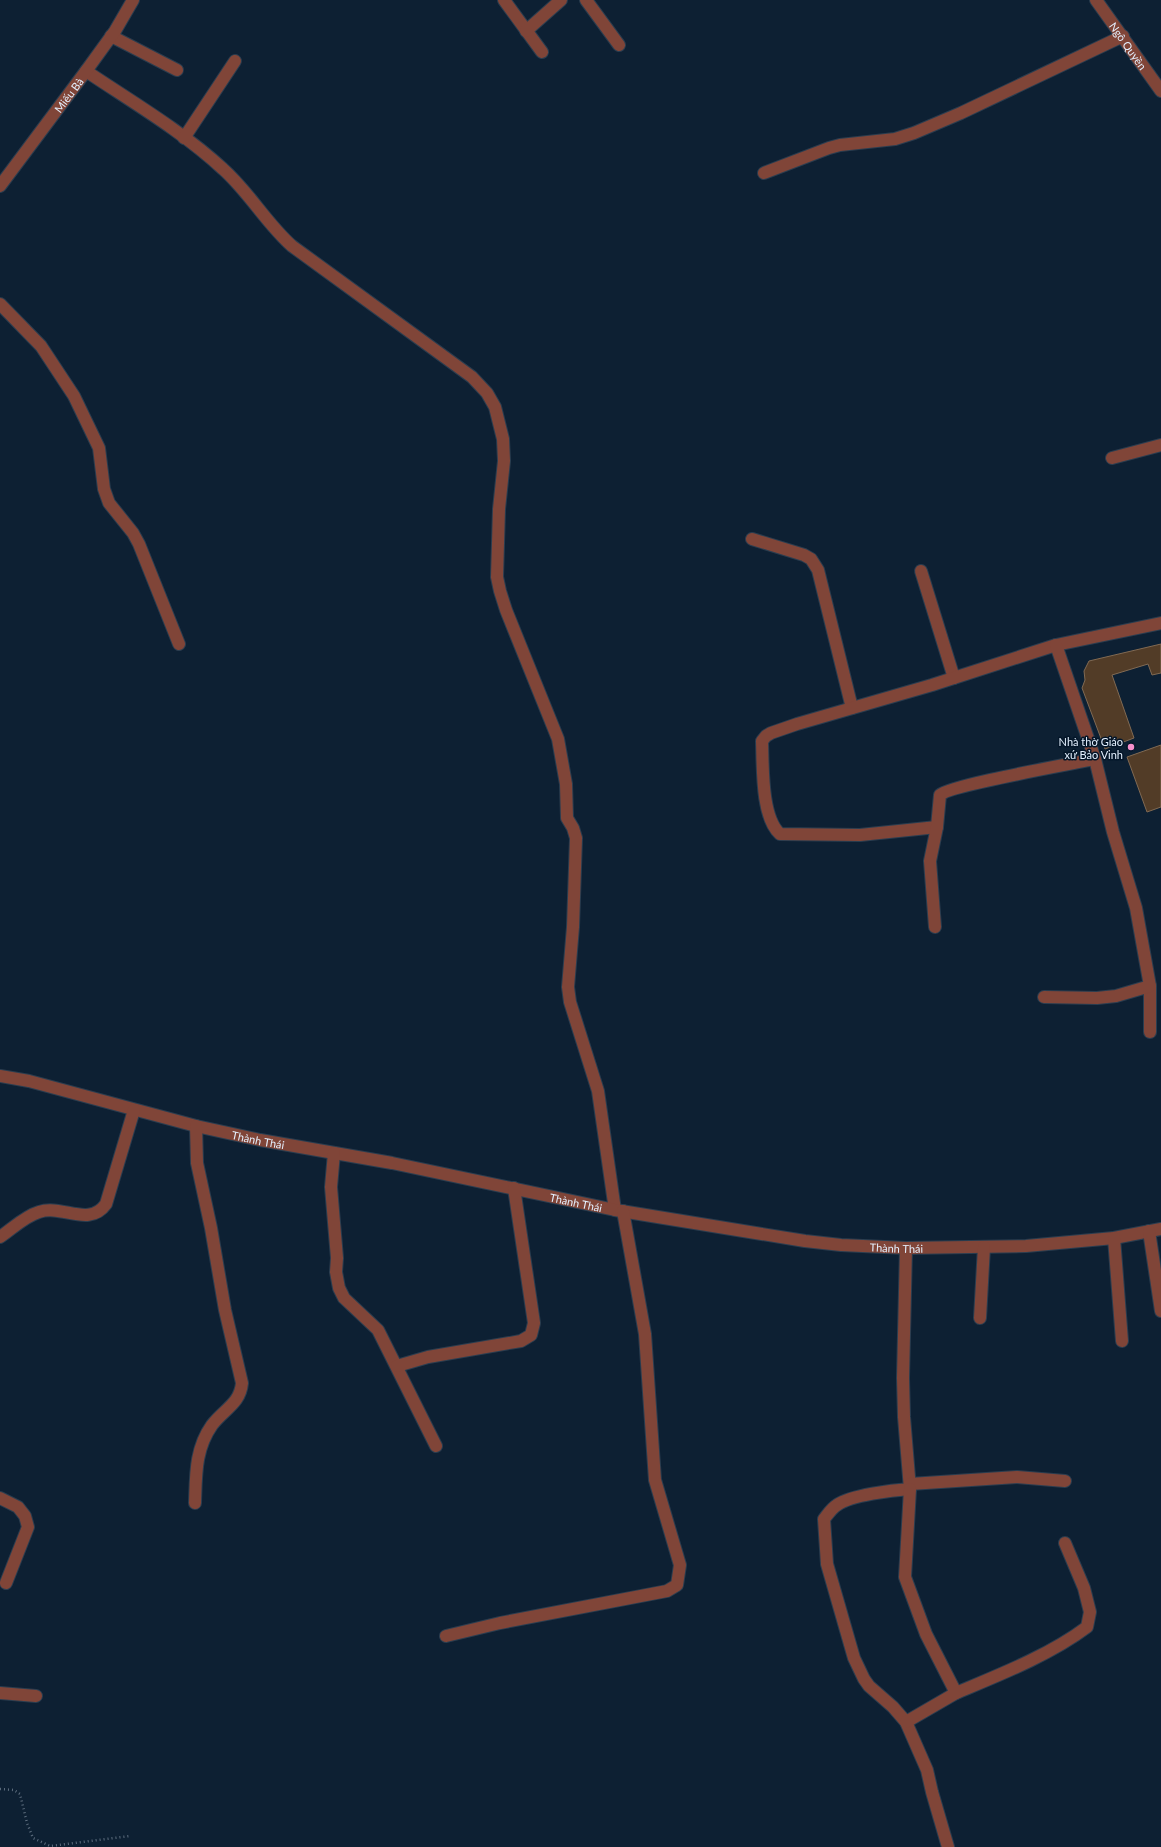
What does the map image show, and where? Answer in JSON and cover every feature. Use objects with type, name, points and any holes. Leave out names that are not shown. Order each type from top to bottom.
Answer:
[{"type":"street","name":"Miếu Bà","points":[[0,186],[86,71],[111,36],[133,0]]},
{"type":"street","points":[[504,0],[542,52]]},
{"type":"street","points":[[526,31],[561,0]]},
{"type":"street","points":[[586,0],[619,45]]},
{"type":"street","name":"Ngô Quyền","points":[[1096,0],[1161,91]]},
{"type":"street","points":[[111,36],[178,70]]},
{"type":"street","points":[[764,173],[840,145],[895,138],[914,133],[968,110],[1123,36]]},
{"type":"street","points":[[184,138],[235,61]]},
{"type":"street","points":[[86,71],[199,148],[239,184],[282,237],[292,246],[472,377],[487,393],[495,407],[503,438],[504,461],[499,509],[497,577],[506,610],[558,739],[562,758],[566,784],[567,818],[574,828],[576,838],[573,927],[568,987],[570,1002],[598,1091],[619,1210],[645,1334],[655,1480],[680,1565],[677,1585],[667,1591],[500,1623],[446,1636]]},
{"type":"street","points":[[0,304],[42,346],[74,396],[99,448],[104,489],[109,503],[133,533],[139,544],[179,644]]},
{"type":"street","points":[[1112,458],[1161,445]]},
{"type":"street","points":[[752,539],[804,555],[811,559],[818,570],[852,708]]},
{"type":"street","points":[[921,571],[954,678]]},
{"type":"street","points":[[937,827],[860,835],[793,836],[780,834],[772,826],[763,789],[762,742],[766,736],[771,733],[954,678],[1056,645],[1161,623]]},
{"type":"street","points":[[1056,645],[1096,759],[1114,832],[1136,908],[1150,986],[1150,1032]]},
{"type":"street","points":[[935,927],[930,861],[937,827],[938,800],[943,792],[1096,759]]},
{"type":"street","points":[[1044,997],[1097,998],[1116,996],[1150,986]]},
{"type":"street","name":"Thành Thái","points":[[0,1076],[29,1081],[196,1126],[334,1154],[392,1163],[619,1210],[805,1241],[842,1245],[906,1248],[1026,1246],[1114,1238],[1161,1229]]},
{"type":"street","points":[[0,1237],[40,1212],[50,1210],[72,1215],[93,1215],[102,1210],[106,1204],[134,1110]]},
{"type":"street","points":[[195,1503],[197,1460],[204,1440],[213,1424],[234,1403],[241,1393],[242,1383],[225,1310],[211,1228],[197,1163],[196,1126]]},
{"type":"street","points":[[334,1154],[331,1187],[337,1258],[336,1272],[339,1288],[344,1298],[378,1330],[436,1446]]},
{"type":"street","points":[[396,1366],[428,1357],[520,1341],[531,1335],[534,1323],[514,1188]]},
{"type":"street","points":[[1149,1231],[1161,1311]]},
{"type":"street","points":[[1114,1238],[1122,1341]]},
{"type":"street","points":[[980,1318],[984,1246]]},
{"type":"street","points":[[906,1248],[903,1378],[904,1417],[910,1486],[905,1577],[926,1634],[956,1693]]},
{"type":"street","points":[[948,1847],[927,1770],[906,1722],[893,1707],[869,1686],[854,1658],[827,1564],[824,1519],[837,1504],[854,1498],[910,1486],[1017,1478],[1065,1481]]},
{"type":"street","points":[[0,1498],[18,1507],[25,1516],[28,1527],[6,1583]]},
{"type":"street","points":[[906,1722],[956,1693],[1070,1640],[1087,1627],[1090,1612],[1084,1588],[1065,1543]]},
{"type":"street","points":[[0,1693],[36,1696]]},
{"type":"path","points":[[0,1789],[14,1790],[20,1794],[27,1823],[33,1838],[50,1846],[130,1836]]},
{"type":"building","points":[[1161,644],[1161,673],[1152,675],[1148,664],[1112,675],[1134,738],[1105,749],[1082,688],[1085,680],[1084,671],[1089,661]]},
{"type":"building","points":[[1161,745],[1161,807],[1147,812],[1127,757]]},
{"type":"place","name":"Nhà thờ Giáo xứ Bảo Vinh","points":[[1131,747]]}]
